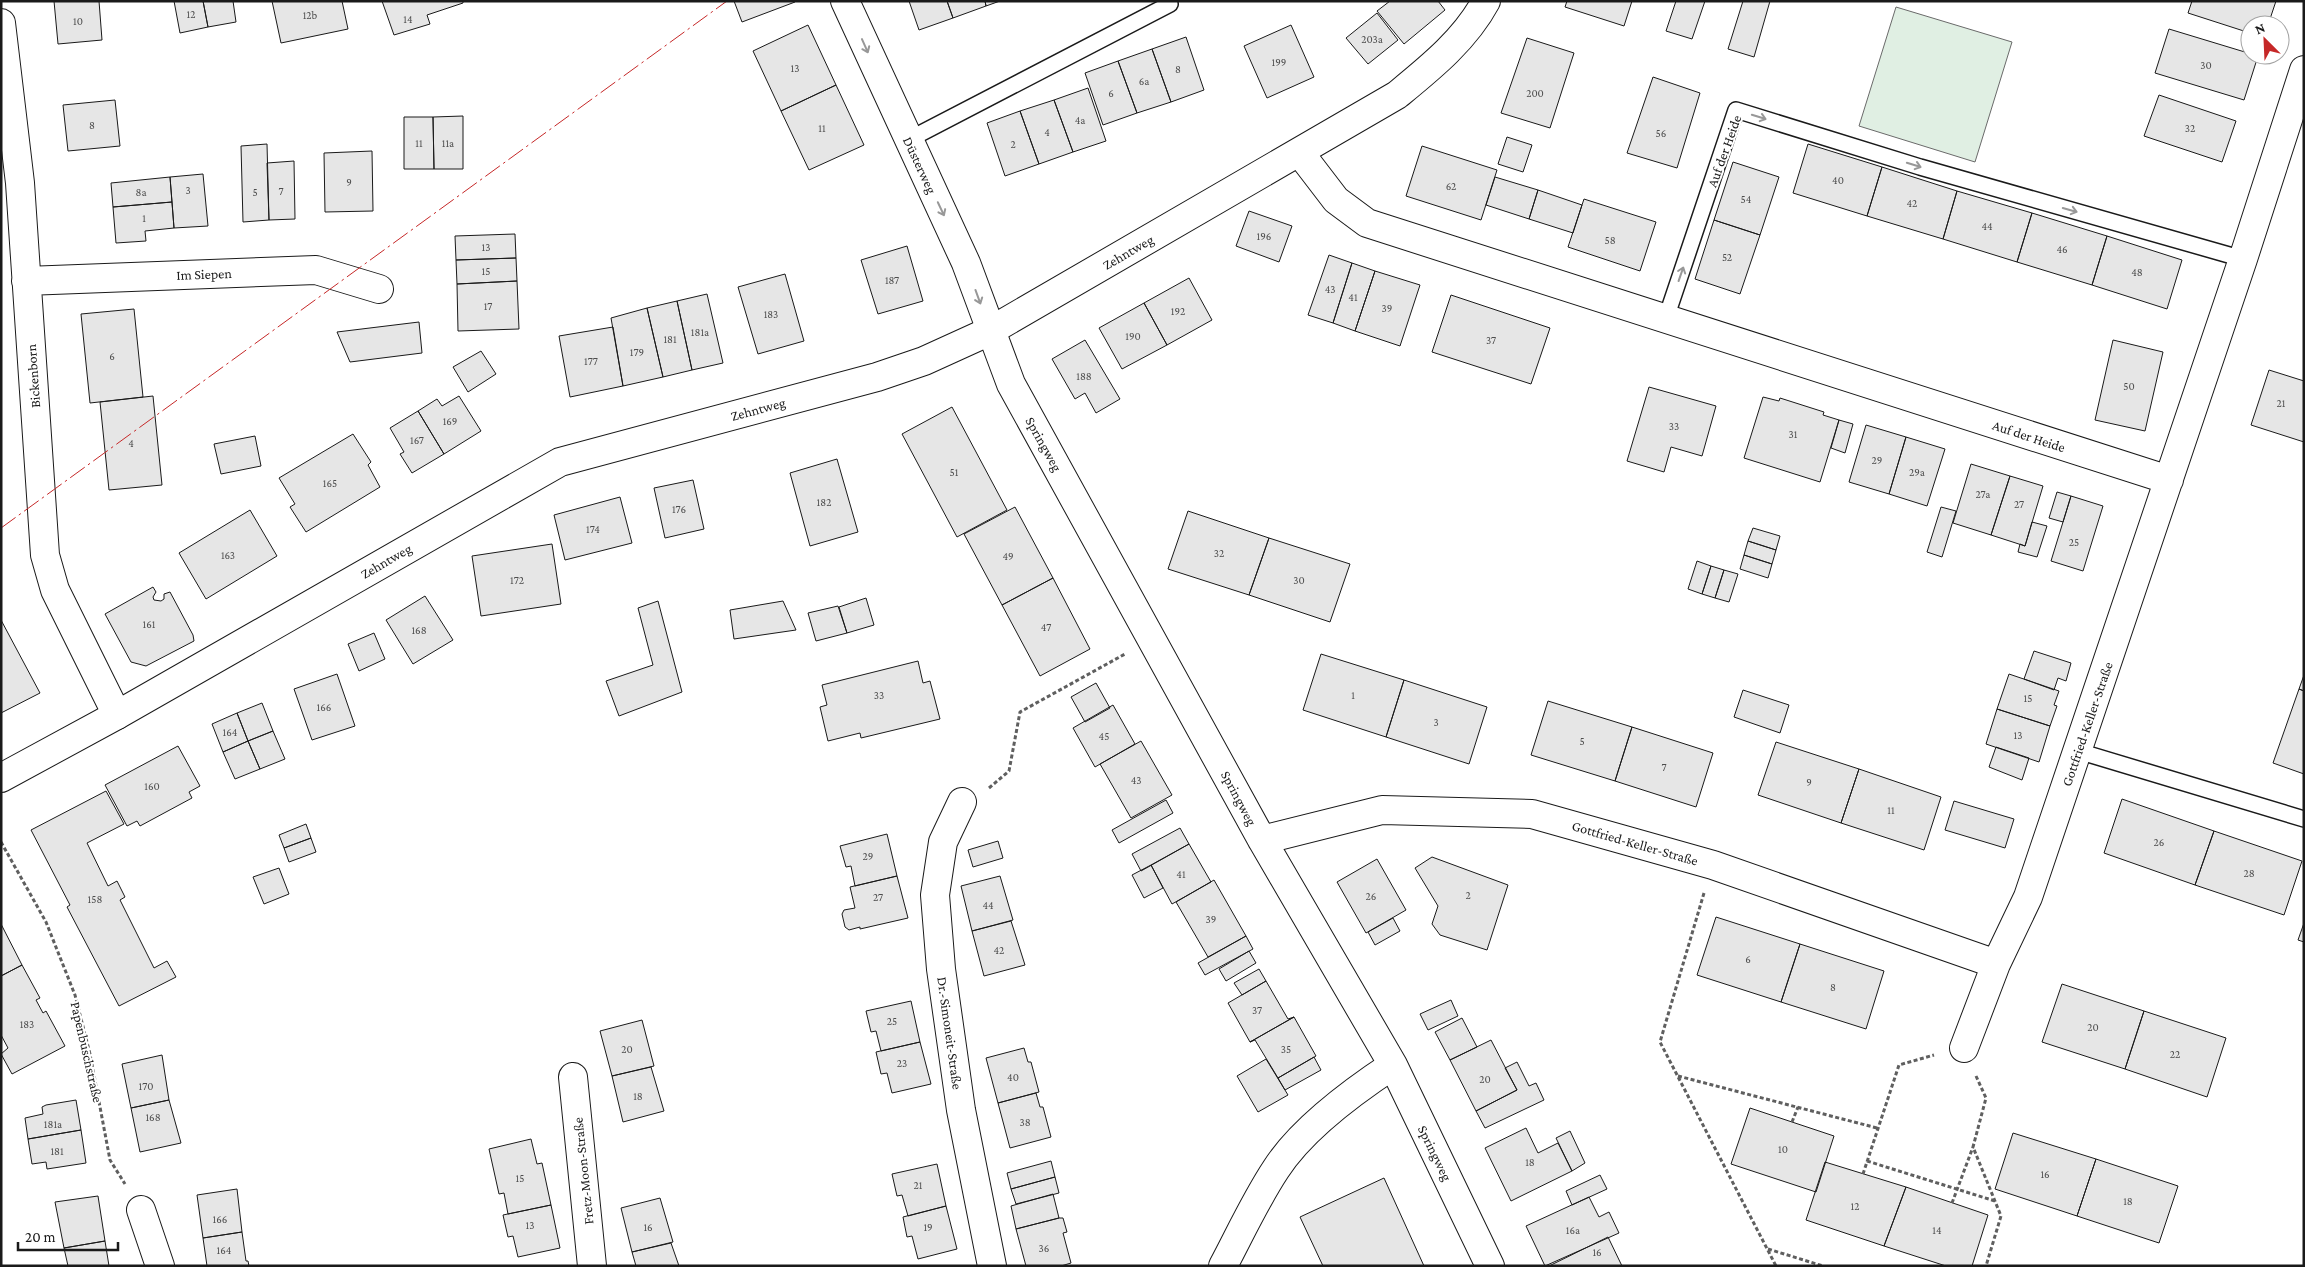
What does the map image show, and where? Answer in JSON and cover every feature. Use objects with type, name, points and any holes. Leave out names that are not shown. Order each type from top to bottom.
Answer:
[{"type":"street","name":"Düsterweg","points":[[845,1],[966,263],[990,331]]},
{"type":"street","name":"Zehntweg","points":[[1,778],[117,715],[560,462],[877,378],[924,361],[990,331],[1397,96],[1440,60],[1479,14],[1486,1]]},
{"type":"street","name":"Bickenborn","points":[[1,23],[11,184],[26,281],[45,555],[55,590],[117,715]]},
{"type":"street","points":[[2169,480],[2304,70]]},
{"type":"street","name":"Auf der Heide","points":[[1300,153],[1336,200],[1367,223],[1665,321],[2169,480]]},
{"type":"street","name":"Im Siepen","points":[[26,281],[316,270],[379,289]]},
{"type":"street","name":"Springweg","points":[[990,331],[1011,384],[1262,840],[1393,1065],[1490,1266]]},
{"type":"street","name":"Gottfried-Keller-Straße","points":[[1964,1048],[1996,964],[2028,897],[2169,480]]},
{"type":"street","name":"Dr.-Simoneit-Straße","points":[[962,802],[943,842],[935,895],[941,969],[962,1110],[992,1266]]},
{"type":"street","name":"Gottfried-Keller-Straße","points":[[1262,840],[1382,810],[1532,814],[1713,865],[1996,964]]},
{"type":"street","points":[[1222,1266],[1276,1168],[1297,1142],[1364,1085],[1393,1065]]},
{"type":"street","name":"Fretz-Moon-Straße","points":[[573,1076],[592,1266]]},
{"type":"street","points":[[142,1210],[160,1266]]},
{"type":"lane","points":[[908,140],[1170,4]]},
{"type":"lane","name":"Auf der Heide","points":[[1665,321],[1736,110],[1920,167],[2243,259]]},
{"type":"lane","points":[[2078,751],[2304,819]]},
{"type":"path","points":[[962,802],[989,789],[1009,771],[1020,712],[1126,654]]},
{"type":"path","name":"Papenbuschstraße","points":[[1,842],[46,922],[75,995],[90,1054],[110,1160],[142,1210]]},
{"type":"path","points":[[1713,865],[1660,1042],[1776,1266]]},
{"type":"path","points":[[1863,1174],[1899,1065],[1964,1048],[1986,1098],[1973,1147],[1952,1203]]},
{"type":"path","points":[[1678,1076],[1877,1128]]},
{"type":"path","points":[[1792,1122],[1798,1107]]},
{"type":"path","points":[[1973,1147],[2001,1216],[1986,1266]]},
{"type":"path","points":[[1867,1161],[1995,1201]]},
{"type":"path","points":[[1767,1249],[1822,1266]]},
{"type":"green space","points":[[1896,7],[2012,42],[1975,162],[1859,126]]},
{"type":"building","points":[[54,1],[99,1],[102,40],[58,44]]},
{"type":"building","points":[[174,1],[203,1],[208,27],[180,33]]},
{"type":"building","points":[[203,1],[233,1],[236,22],[208,27]]},
{"type":"building","points":[[272,1],[342,1],[348,29],[281,43]]},
{"type":"building","points":[[382,1],[463,1],[463,3],[427,15],[430,24],[394,35]]},
{"type":"building","points":[[734,1],[795,1],[795,2],[742,22]]},
{"type":"building","points":[[909,1],[947,1],[953,18],[919,30]]},
{"type":"building","points":[[947,1],[985,1],[986,6],[953,18]]},
{"type":"building","points":[[985,1],[1000,1],[986,6]]},
{"type":"building","points":[[1390,1],[1438,1],[1445,10],[1404,44],[1377,11]]},
{"type":"building","points":[[1567,1],[1632,1],[1624,26],[1565,7]]},
{"type":"building","points":[[1676,1],[1705,1],[1692,39],[1666,31]]},
{"type":"building","points":[[1743,1],[1770,1],[1754,57],[1728,49]]},
{"type":"building","points":[[2192,1],[2276,1],[2271,15],[2240,15],[2240,30],[2188,13]]},
{"type":"building","points":[[1377,13],[1398,40],[1368,64],[1346,38]]},
{"type":"building","points":[[808,25],[836,85],[781,111],[753,51]]},
{"type":"building","points":[[1291,25],[1314,77],[1267,98],[1244,46]]},
{"type":"building","points":[[2169,29],[2240,51],[2240,65],[2255,65],[2244,100],[2155,73]]},
{"type":"building","points":[[1186,37],[1204,90],[1171,102],[1152,49]]},
{"type":"building","points":[[1527,38],[1574,53],[1550,128],[1501,113]]},
{"type":"building","points":[[1152,49],[1171,102],[1137,113],[1118,61]]},
{"type":"building","points":[[1118,61],[1137,113],[1103,125],[1085,73]]},
{"type":"building","points":[[1653,77],[1700,93],[1677,168],[1627,153]]},
{"type":"building","points":[[836,85],[864,145],[809,170],[781,111]]},
{"type":"building","points":[[1088,88],[1106,141],[1073,152],[1054,100]]},
{"type":"building","points":[[2159,95],[2236,121],[2222,162],[2144,136]]},
{"type":"building","points":[[115,100],[120,146],[68,151],[63,105]]},
{"type":"building","points":[[1054,100],[1073,152],[1039,164],[1020,111]]},
{"type":"building","points":[[1020,111],[1039,164],[1005,176],[987,123]]},
{"type":"building","points":[[463,116],[463,169],[434,169],[433,117]]},
{"type":"building","points":[[404,117],[433,117],[434,169],[404,169]]},
{"type":"building","points":[[1507,137],[1532,145],[1523,172],[1498,164]]},
{"type":"building","points":[[267,144],[269,220],[243,222],[241,146]]},
{"type":"building","points":[[1808,144],[1882,167],[1867,216],[1793,193]]},
{"type":"building","points":[[1422,146],[1497,170],[1481,220],[1406,196]]},
{"type":"building","points":[[372,151],[373,211],[325,212],[324,153]]},
{"type":"building","points":[[294,161],[295,219],[269,220],[267,163]]},
{"type":"building","points":[[1733,162],[1779,177],[1760,235],[1714,220]]},
{"type":"building","points":[[1882,167],[1957,191],[1943,239],[1867,216]]},
{"type":"building","points":[[203,174],[208,226],[174,228],[170,177]]},
{"type":"building","points":[[170,177],[172,202],[113,207],[111,183]]},
{"type":"building","points":[[1495,177],[1538,190],[1529,219],[1486,205]]},
{"type":"building","points":[[1538,190],[1582,205],[1573,233],[1529,219]]},
{"type":"building","points":[[1957,191],[2032,213],[2017,262],[1943,239]]},
{"type":"building","points":[[1584,199],[1656,222],[1640,271],[1568,247]]},
{"type":"building","points":[[172,202],[174,228],[145,231],[146,241],[116,243],[113,207]]},
{"type":"building","points":[[1249,211],[1292,226],[1279,262],[1236,246]]},
{"type":"building","points":[[2032,213],[2107,236],[2092,285],[2017,262]]},
{"type":"building","points":[[1714,220],[1760,235],[1740,294],[1695,279]]},
{"type":"building","points":[[515,234],[516,258],[456,260],[455,236]]},
{"type":"building","points":[[2107,236],[2182,260],[2167,309],[2092,285]]},
{"type":"building","points":[[907,246],[923,301],[878,314],[861,260]]},
{"type":"building","points":[[1329,255],[1352,263],[1333,323],[1308,315]]},
{"type":"building","points":[[516,258],[517,281],[457,284],[456,260]]},
{"type":"building","points":[[1352,263],[1375,271],[1355,331],[1333,323]]},
{"type":"building","points":[[1375,271],[1420,285],[1400,346],[1355,331]]},
{"type":"building","points":[[785,274],[804,341],[758,354],[738,287]]},
{"type":"building","points":[[1189,278],[1212,320],[1167,345],[1144,303]]},
{"type":"building","points":[[517,281],[519,329],[458,331],[457,284]]},
{"type":"building","points":[[707,294],[723,363],[692,370],[677,301]]},
{"type":"building","points":[[1451,295],[1550,328],[1531,384],[1432,352]]},
{"type":"building","points":[[677,301],[692,370],[663,377],[647,308]]},
{"type":"building","points":[[1144,303],[1167,345],[1122,369],[1099,328]]},
{"type":"building","points":[[647,308],[663,377],[623,386],[611,318]]},
{"type":"building","points":[[134,309],[143,397],[90,403],[81,314]]},
{"type":"building","points":[[419,322],[422,353],[350,362],[337,332]]},
{"type":"building","points":[[613,327],[623,386],[570,397],[559,336]]},
{"type":"building","points":[[1085,340],[1120,399],[1096,413],[1085,393],[1075,399],[1052,359]]},
{"type":"building","points":[[2113,340],[2163,352],[2145,431],[2095,420]]},
{"type":"building","points":[[481,351],[496,374],[468,392],[453,367]]},
{"type":"building","points":[[2269,370],[2304,381],[2304,442],[2251,425]]},
{"type":"building","points":[[1649,387],[1716,406],[1702,456],[1671,447],[1664,472],[1627,461]]},
{"type":"building","points":[[153,396],[162,485],[109,490],[100,402]]},
{"type":"building","points":[[459,396],[481,431],[444,454],[418,411],[437,399],[442,406]]},
{"type":"building","points":[[1763,397],[1779,401],[1780,398],[1824,412],[1823,415],[1839,420],[1820,482],[1744,458]]},
{"type":"building","points":[[952,407],[1007,510],[957,537],[902,434]]},
{"type":"building","points":[[418,411],[444,454],[412,473],[400,454],[404,452],[390,428]]},
{"type":"building","points":[[1839,420],[1853,424],[1845,453],[1831,448]]},
{"type":"building","points":[[1866,425],[1906,437],[1889,494],[1849,482]]},
{"type":"building","points":[[353,434],[371,462],[368,465],[380,487],[306,532],[290,507],[295,504],[279,478]]},
{"type":"building","points":[[255,436],[261,466],[221,474],[214,444]]},
{"type":"building","points":[[1906,437],[1945,449],[1927,506],[1889,494]]},
{"type":"building","points":[[837,459],[858,532],[810,546],[790,473]]},
{"type":"building","points":[[1971,464],[2010,476],[1991,535],[1953,523]]},
{"type":"building","points":[[2010,476],[2043,486],[2025,546],[1991,535]]},
{"type":"building","points":[[693,480],[704,529],[665,538],[654,488]]},
{"type":"building","points":[[2057,492],[2071,496],[2063,522],[2049,518]]},
{"type":"building","points":[[2071,496],[2103,506],[2083,571],[2051,561]]},
{"type":"building","points":[[620,497],[632,543],[565,560],[554,515]]},
{"type":"building","points":[[1015,507],[1053,578],[1002,605],[964,534]]},
{"type":"building","points":[[1941,507],[1956,511],[1942,557],[1927,552]]},
{"type":"building","points":[[250,510],[277,556],[206,599],[179,553]]},
{"type":"building","points":[[1188,511],[1269,538],[1249,595],[1168,569]]},
{"type":"building","points":[[2032,522],[2047,526],[2037,557],[2018,552],[2020,544],[2025,546]]},
{"type":"building","points":[[1753,528],[1780,536],[1776,550],[1748,541]]},
{"type":"building","points":[[1269,538],[1350,564],[1330,622],[1249,595]]},
{"type":"building","points":[[1748,541],[1776,550],[1772,564],[1744,555]]},
{"type":"building","points":[[552,544],[561,604],[481,616],[472,556]]},
{"type":"building","points":[[1744,555],[1772,564],[1768,578],[1740,569]]},
{"type":"building","points":[[1697,561],[1711,566],[1702,594],[1688,589]]},
{"type":"building","points":[[1711,566],[1724,570],[1715,598],[1702,594]]},
{"type":"building","points":[[1724,570],[1738,574],[1729,602],[1715,598]]},
{"type":"building","points":[[1053,578],[1090,649],[1040,676],[1002,605]]},
{"type":"building","points":[[153,587],[156,592],[153,597],[154,600],[161,601],[164,599],[164,594],[170,592],[193,635],[194,641],[146,666],[131,662],[105,614]]},
{"type":"building","points":[[425,596],[453,640],[413,664],[386,620]]},
{"type":"building","points":[[866,598],[874,625],[847,633],[839,607]]},
{"type":"building","points":[[658,601],[682,692],[619,716],[606,681],[653,665],[638,608]]},
{"type":"building","points":[[783,601],[796,630],[734,639],[730,610]]},
{"type":"building","points":[[838,606],[847,633],[816,641],[808,613]]},
{"type":"building","points":[[1,620],[40,693],[1,713]]},
{"type":"building","points":[[374,633],[385,659],[359,671],[348,644]]},
{"type":"building","points":[[2034,651],[2071,663],[2066,681],[2058,678],[2054,690],[2024,679]]},
{"type":"building","points":[[1321,654],[1404,680],[1386,737],[1303,710]]},
{"type":"building","points":[[918,661],[923,683],[930,681],[940,719],[861,738],[860,733],[828,741],[820,707],[827,705],[822,685]]},
{"type":"building","points":[[337,674],[355,726],[312,740],[294,689]]},
{"type":"building","points":[[2009,674],[2059,691],[2054,705],[2057,706],[2050,726],[1997,709]]},
{"type":"building","points":[[2304,675],[2304,691],[2299,689]]},
{"type":"building","points":[[1404,680],[1487,707],[1469,764],[1386,737]]},
{"type":"building","points":[[1096,683],[1110,708],[1085,722],[1071,697]]},
{"type":"building","points":[[2299,689],[2304,691],[2304,774],[2273,763]]},
{"type":"building","points":[[1743,690],[1789,705],[1780,733],[1734,717]]},
{"type":"building","points":[[1548,701],[1632,727],[1615,781],[1531,755]]},
{"type":"building","points":[[262,703],[273,731],[248,741],[237,713]]},
{"type":"building","points":[[1113,705],[1135,744],[1095,767],[1073,728]]},
{"type":"building","points":[[1997,709],[2050,726],[2039,762],[1986,744]]},
{"type":"building","points":[[237,713],[248,741],[223,752],[212,724]]},
{"type":"building","points":[[1632,727],[1713,753],[1696,807],[1615,781]]},
{"type":"building","points":[[273,731],[285,759],[260,769],[248,741]]},
{"type":"building","points":[[248,741],[260,769],[235,779],[223,752]]},
{"type":"building","points":[[1141,741],[1172,795],[1131,818],[1100,764]]},
{"type":"building","points":[[1776,742],[1859,769],[1841,823],[1758,795]]},
{"type":"building","points":[[178,746],[200,786],[189,792],[192,798],[140,826],[137,821],[127,826],[105,785]]},
{"type":"building","points":[[1996,747],[2029,758],[2022,780],[1989,767]]},
{"type":"building","points":[[1859,769],[1941,797],[1924,850],[1841,823]]},
{"type":"building","points":[[106,791],[124,824],[87,843],[108,886],[117,881],[125,897],[120,900],[154,968],[167,961],[176,977],[119,1006],[67,907],[70,905],[31,830]]},
{"type":"building","points":[[2122,799],[2214,831],[2195,885],[2104,853]]},
{"type":"building","points":[[1166,800],[1173,813],[1119,843],[1112,830]]},
{"type":"building","points":[[1954,801],[2014,819],[2005,848],[1945,830]]},
{"type":"building","points":[[306,824],[311,838],[284,848],[279,835]]},
{"type":"building","points":[[1180,828],[1189,844],[1141,871],[1132,854]]},
{"type":"building","points":[[2214,831],[2302,861],[2284,915],[2195,885]]},
{"type":"building","points":[[887,834],[897,876],[855,886],[851,866],[846,867],[840,846]]},
{"type":"building","points":[[311,838],[316,852],[289,862],[284,848]]},
{"type":"building","points":[[998,841],[1003,858],[973,867],[968,850]]},
{"type":"building","points":[[1189,844],[1211,882],[1172,904],[1151,865]]},
{"type":"building","points":[[1432,857],[1508,885],[1487,950],[1440,935],[1432,924],[1438,906],[1415,868]]},
{"type":"building","points":[[1377,859],[1406,910],[1366,933],[1337,882]]},
{"type":"building","points":[[1151,865],[1163,888],[1144,898],[1132,875]]},
{"type":"building","points":[[279,868],[289,894],[264,904],[253,877]]},
{"type":"building","points":[[897,876],[908,918],[860,929],[860,927],[849,930],[845,927],[842,914],[844,910],[855,908],[850,887]]},
{"type":"building","points":[[1000,876],[1013,920],[972,931],[961,886]]},
{"type":"building","points":[[1214,880],[1246,936],[1208,957],[1176,902]]},
{"type":"building","points":[[1716,917],[1800,944],[1781,1002],[1697,975]]},
{"type":"building","points":[[1393,918],[1400,931],[1375,945],[1368,932]]},
{"type":"building","points":[[1011,921],[1025,965],[984,976],[972,931]]},
{"type":"building","points":[[2304,923],[2304,942],[2298,940]]},
{"type":"building","points":[[1,924],[22,965],[1,976]]},
{"type":"building","points":[[1246,936],[1253,949],[1205,975],[1198,963]]},
{"type":"building","points":[[1800,944],[1884,971],[1866,1029],[1781,1002]]},
{"type":"building","points":[[1249,951],[1256,963],[1226,981],[1219,969]]},
{"type":"building","points":[[22,965],[40,998],[36,1000],[43,1013],[46,1011],[65,1046],[12,1074],[1,1054],[8,1048],[1,1035],[1,976]]},
{"type":"building","points":[[1259,969],[1266,981],[1242,995],[1234,983]]},
{"type":"building","points":[[1266,981],[1288,1019],[1294,1017],[1250,1042],[1228,1003]]},
{"type":"building","points":[[2062,984],[2144,1011],[2125,1069],[2042,1042]]},
{"type":"building","points":[[1451,1000],[1458,1016],[1428,1030],[1420,1014]]},
{"type":"building","points":[[911,1001],[920,1042],[881,1051],[876,1031],[871,1032],[866,1011]]},
{"type":"building","points":[[2144,1011],[2226,1038],[2207,1097],[2125,1069]]},
{"type":"building","points":[[1294,1017],[1316,1056],[1278,1078],[1255,1040],[1250,1042]]},
{"type":"building","points":[[1462,1018],[1477,1047],[1450,1060],[1435,1032]]},
{"type":"building","points":[[642,1020],[654,1066],[612,1076],[600,1031]]},
{"type":"building","points":[[1491,1040],[1517,1090],[1476,1111],[1450,1060]]},
{"type":"building","points":[[920,1042],[931,1084],[892,1093],[887,1073],[881,1074],[876,1052]]},
{"type":"building","points":[[1024,1048],[1028,1062],[1031,1062],[1039,1092],[998,1103],[986,1058]]},
{"type":"building","points":[[162,1055],[169,1100],[131,1108],[122,1064]]},
{"type":"building","points":[[1314,1057],[1321,1070],[1285,1090],[1278,1078]]},
{"type":"building","points":[[1266,1059],[1288,1095],[1258,1112],[1237,1076]]},
{"type":"building","points":[[1517,1062],[1529,1086],[1536,1083],[1544,1100],[1485,1128],[1476,1111],[1517,1090],[1505,1068]]},
{"type":"building","points":[[651,1067],[664,1111],[623,1122],[612,1076]]},
{"type":"building","points":[[1036,1093],[1040,1107],[1043,1107],[1051,1137],[1010,1148],[998,1103]]},
{"type":"building","points":[[76,1100],[81,1130],[28,1139],[25,1118],[43,1114],[42,1107],[46,1105]]},
{"type":"building","points":[[169,1100],[181,1143],[140,1152],[131,1108]]},
{"type":"building","points":[[1750,1108],[1834,1136],[1816,1192],[1731,1164]]},
{"type":"building","points":[[1526,1128],[1538,1153],[1558,1143],[1572,1171],[1511,1201],[1485,1148]]},
{"type":"building","points":[[81,1130],[86,1163],[47,1169],[46,1162],[32,1164],[28,1139]]},
{"type":"building","points":[[1570,1131],[1585,1163],[1572,1171],[1556,1138]]},
{"type":"building","points":[[2013,1133],[2096,1159],[2077,1216],[1995,1189]]},
{"type":"building","points":[[531,1139],[537,1164],[542,1163],[551,1205],[508,1214],[504,1193],[499,1194],[489,1149]]},
{"type":"building","points":[[2096,1159],[2178,1186],[2159,1243],[2077,1216]]},
{"type":"building","points":[[1051,1161],[1055,1177],[1011,1189],[1007,1173]]},
{"type":"building","points":[[1825,1162],[1906,1187],[1884,1246],[1806,1220]]},
{"type":"building","points":[[937,1164],[946,1206],[908,1216],[902,1195],[897,1196],[892,1174]]},
{"type":"building","points":[[1600,1175],[1607,1189],[1572,1205],[1566,1191]]},
{"type":"building","points":[[1055,1177],[1059,1193],[1016,1204],[1011,1189]]},
{"type":"building","points":[[1384,1178],[1424,1266],[1323,1266],[1300,1217]]},
{"type":"building","points":[[1906,1187],[1988,1215],[1972,1266],[1946,1266],[1884,1246]]},
{"type":"building","points":[[237,1189],[242,1232],[203,1238],[197,1195]]},
{"type":"building","points":[[1053,1194],[1059,1218],[1016,1229],[1011,1206]]},
{"type":"building","points":[[98,1196],[105,1241],[64,1248],[55,1202]]},
{"type":"building","points":[[1589,1197],[1599,1217],[1609,1212],[1619,1233],[1545,1266],[1526,1226]]},
{"type":"building","points":[[660,1198],[673,1242],[632,1252],[621,1208]]},
{"type":"building","points":[[551,1205],[560,1248],[518,1257],[513,1236],[508,1237],[503,1215]]},
{"type":"building","points":[[946,1206],[957,1249],[918,1259],[912,1236],[907,1237],[903,1217]]},
{"type":"building","points":[[1063,1218],[1067,1232],[1063,1233],[1071,1263],[1061,1266],[1026,1266],[1016,1229]]},
{"type":"building","points":[[242,1232],[246,1261],[248,1261],[249,1266],[207,1266],[203,1238]]},
{"type":"building","points":[[1608,1237],[1622,1266],[1549,1266]]},
{"type":"building","points":[[105,1241],[109,1266],[68,1266],[64,1248]]},
{"type":"building","points":[[671,1243],[679,1266],[636,1266],[632,1252]]},
{"type":"power","points":[[1,528],[727,1]]}]
